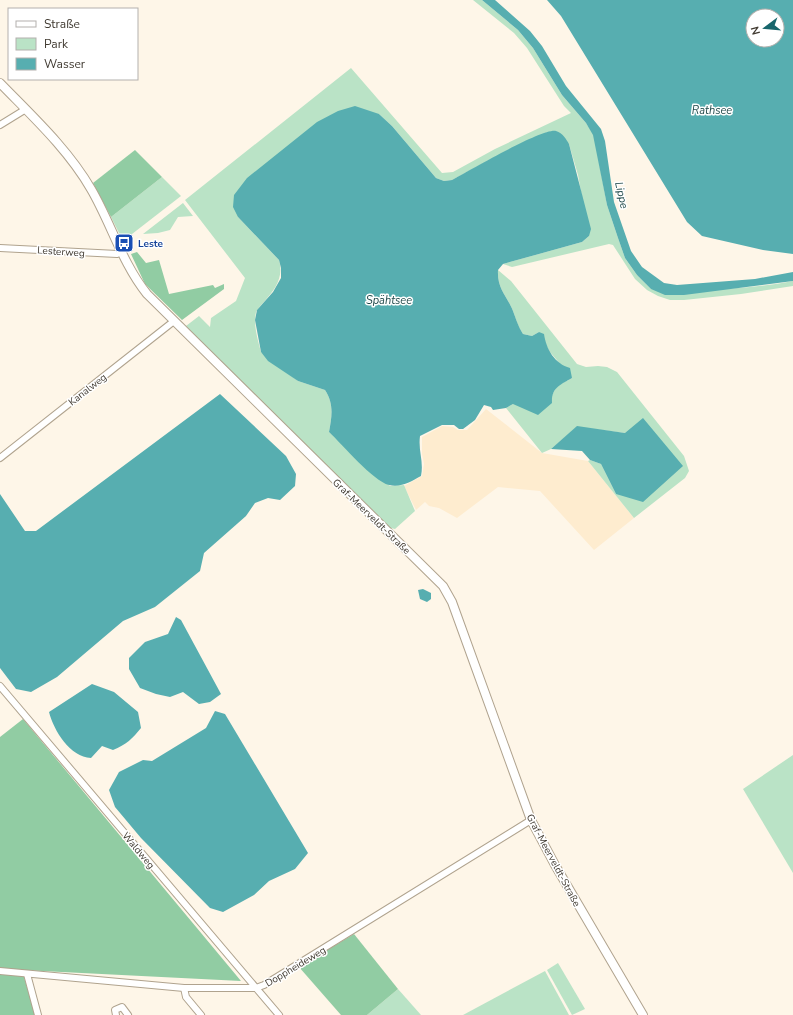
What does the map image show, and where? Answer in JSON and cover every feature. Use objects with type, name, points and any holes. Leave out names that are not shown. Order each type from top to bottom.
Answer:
[{"type":"main road","name":"Graf-Meerveldt-Straße","points":[[0,83],[53,138],[82,174],[142,288],[443,586],[452,602],[531,820],[555,866],[643,1015]]},
{"type":"street","points":[[0,124],[26,109]]},
{"type":"street","name":"Lesterweg","points":[[0,248],[117,254],[122,252]]},
{"type":"street","name":"Kanalweg","points":[[0,458],[174,321]]},
{"type":"street","name":"Waldweg","points":[[0,686],[278,1015]]},
{"type":"street","name":"Doppheideweg","points":[[0,971],[184,988],[256,988],[271,981],[531,820]]},
{"type":"street","points":[[27,974],[38,1015]]},
{"type":"street","points":[[184,988],[186,997],[201,1015]]},
{"type":"street","points":[[116,1015],[115,1010],[122,1007],[128,1015]]},
{"type":"shaded area","points":[[486,409],[542,453],[588,461],[634,518],[594,550],[540,491],[498,487],[457,518],[439,508],[429,506],[425,502],[416,510],[404,486],[422,476],[424,464],[422,454],[422,437],[442,426],[453,427],[458,430],[467,430]]},
{"type":"green space","points":[[473,0],[482,0],[518,30],[533,48],[562,95],[586,123],[594,135],[607,205],[625,258],[637,275],[651,289],[722,289],[793,281],[793,286],[741,294],[670,300],[647,290],[635,279],[613,245],[609,244],[512,267],[503,264],[582,242],[589,236],[578,175],[569,144],[548,132],[510,149],[452,180],[444,181],[436,178],[392,126],[379,114],[238,217],[279,260],[280,272],[278,283],[256,312],[255,317],[255,327],[261,352],[298,381],[325,390],[330,400],[332,410],[329,432],[390,486],[404,485],[415,511],[395,529],[387,527],[186,326],[199,316],[210,327],[211,318],[236,301],[245,278],[185,200],[351,68],[442,173],[453,172],[495,149],[571,113],[564,106],[527,48],[514,33]]},
{"type":"green space","points":[[135,150],[162,177],[111,217],[93,183]]},
{"type":"green space","points":[[162,177],[181,196],[123,241],[111,217]]},
{"type":"green space","points":[[183,203],[193,216],[178,217],[170,230],[158,233],[143,234]]},
{"type":"green space","points":[[137,252],[146,263],[159,260],[169,294],[213,285],[215,288],[224,284],[224,289],[182,320],[145,284],[131,254]]},
{"type":"green space","points":[[498,270],[511,281],[577,364],[586,367],[607,367],[617,372],[684,456],[689,471],[685,478],[634,518],[588,461],[590,460],[601,464],[616,494],[625,433],[577,427],[551,449],[542,453],[506,408],[513,404],[552,395],[557,386],[572,378],[550,352],[539,332],[532,336],[523,334],[500,287]]},
{"type":"green space","points":[[23,719],[241,981],[22,970],[35,1015],[0,1015],[0,737]]},
{"type":"green space","points":[[793,755],[793,873],[743,789]]},
{"type":"green space","points":[[354,934],[398,989],[367,1015],[341,1015],[299,967]]},
{"type":"green space","points":[[558,963],[585,1009],[572,1015],[547,970]]},
{"type":"green space","points":[[545,971],[569,1015],[463,1015]]},
{"type":"green space","points":[[398,989],[421,1015],[367,1015]]},
{"type":"water","points":[[482,0],[495,0],[530,31],[542,46],[566,86],[601,129],[605,141],[614,202],[631,251],[642,267],[664,283],[677,285],[755,279],[793,272],[793,281],[684,295],[665,295],[651,289],[637,275],[625,258],[607,205],[593,135],[586,123],[562,95],[533,48],[518,30]]},
{"type":"water","name":"Rathsee","points":[[547,0],[793,0],[793,254],[763,250],[702,236],[687,222],[561,16]]},
{"type":"water","name":"Spähtsee","points":[[355,106],[379,114],[392,126],[436,178],[444,181],[452,180],[536,136],[556,131],[561,133],[569,144],[591,229],[589,236],[582,242],[503,264],[498,270],[500,287],[523,334],[532,336],[539,332],[544,334],[545,340],[552,355],[560,363],[570,368],[572,378],[555,390],[552,403],[538,415],[513,404],[506,408],[493,410],[491,407],[484,405],[475,420],[463,429],[459,429],[454,425],[442,425],[420,436],[422,466],[421,476],[406,484],[398,486],[389,485],[375,477],[329,432],[332,410],[330,400],[325,390],[298,381],[268,361],[261,352],[255,320],[257,310],[273,292],[281,278],[281,268],[279,260],[238,217],[233,207],[234,195],[247,178],[317,122],[338,111]]},
{"type":"water","points":[[220,394],[286,456],[296,474],[295,486],[280,500],[268,498],[255,503],[246,516],[204,553],[200,571],[155,607],[123,621],[57,677],[31,692],[16,689],[0,668],[0,494],[25,531],[36,531]]},
{"type":"water","points":[[643,418],[683,466],[643,502],[616,494],[601,464],[590,460],[582,451],[551,449],[577,426],[625,433]]},
{"type":"water","points":[[423,589],[431,593],[431,599],[427,602],[420,599],[418,590]]},
{"type":"water","points":[[176,617],[181,620],[221,694],[210,702],[199,704],[183,692],[170,697],[140,688],[129,669],[129,658],[145,642],[168,634]]},
{"type":"water","points":[[92,684],[114,692],[138,712],[141,728],[122,746],[113,750],[102,746],[91,758],[83,757],[76,753],[64,742],[51,719],[49,712]]},
{"type":"water","points":[[215,711],[225,714],[308,853],[295,869],[269,881],[254,895],[223,912],[210,908],[141,838],[115,807],[109,790],[119,772],[143,760],[152,761],[206,728]]},
{"type":"place","name":"Leste","points":[[124,243]]},
{"type":"water label","name":"Lippe","points":[[622,195]]}]
